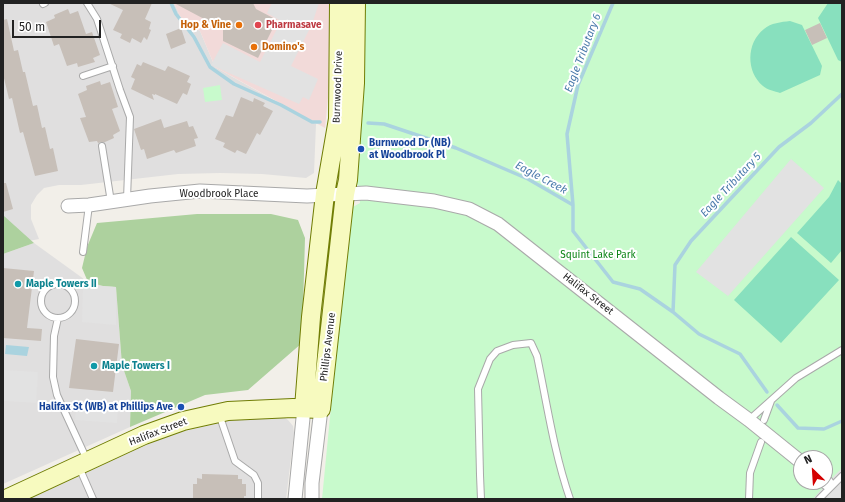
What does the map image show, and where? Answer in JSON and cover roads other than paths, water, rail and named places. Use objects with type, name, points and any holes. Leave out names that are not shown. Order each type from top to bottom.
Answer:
[{"type":"street","name":"Burnwood Drive","points":[[325,194],[338,119],[338,3]]},
{"type":"street","name":"Burnwood Drive","points":[[345,194],[348,180],[353,120],[356,3]]},
{"type":"street","name":"Woodbrook Place","points":[[68,206],[89,205],[126,199],[200,192],[307,196],[345,194]]},
{"type":"street","name":"Halifax Street","points":[[345,194],[366,193],[434,201],[469,209],[498,224],[793,456]]},
{"type":"street","name":"Phillips Avenue","points":[[312,499],[311,317],[325,194]]},
{"type":"street","name":"Phillips Avenue","points":[[295,499],[312,409],[345,194]]},
{"type":"street","name":"Halifax Street","points":[[6,499],[144,435],[183,421],[218,413],[251,410],[312,409]]},
{"type":"lane","points":[[87,3],[97,19],[130,117],[126,199]]},
{"type":"lane","points":[[84,76],[113,66]]},
{"type":"lane","points":[[102,146],[111,202]]},
{"type":"lane","points":[[83,252],[89,205]]},
{"type":"lane","points":[[59,284],[69,287],[75,296],[75,301],[72,311],[58,318],[48,314],[42,306],[42,295],[49,287],[59,284]]},
{"type":"lane","points":[[58,318],[54,336],[53,377],[56,395],[83,464],[93,499]]},
{"type":"lane","points":[[482,499],[478,389],[490,359],[497,351],[513,345],[532,343],[537,356],[554,443],[570,499]]},
{"type":"lane","points":[[749,420],[796,378],[842,350]]},
{"type":"lane","points":[[764,420],[771,399]]},
{"type":"lane","points":[[218,413],[235,461],[254,475],[258,483],[258,499]]},
{"type":"lane","points":[[749,499],[750,473],[761,442]]},
{"type":"lane","points":[[833,480],[842,476]]},
{"type":"lane","points":[[819,499],[824,490]]},
{"type":"water","points":[[6,345],[29,347],[27,356],[5,354]]},
{"type":"waterway","name":"Eagle Creek","points":[[171,3],[176,14],[194,37],[210,67],[234,84],[281,105],[312,122],[320,122]]},
{"type":"waterway","name":"Eagle Creek","points":[[613,3],[578,85],[567,134],[573,205],[573,231],[613,282],[640,289],[673,312],[699,334],[740,354],[767,392]]},
{"type":"waterway","name":"Eagle Tributary 5","points":[[673,312],[675,265],[691,241],[779,147],[811,123],[842,94]]},
{"type":"waterway","name":"Eagle Creek","points":[[368,123],[384,124],[456,148],[528,179],[573,205]]},
{"type":"waterway","name":"Eagle Creek","points":[[777,405],[798,428],[824,429],[842,421]]},
{"type":"place","name":"Hop & Vine","points":[[239,25]]},
{"type":"place","name":"Pharmasave","points":[[258,25]]},
{"type":"place","name":"Domino's","points":[[254,47]]},
{"type":"place","name":"Burnwood Dr (NB) at Woodbrook Pl","points":[[361,149]]},
{"type":"place","name":"Maple Towers II","points":[[18,284]]},
{"type":"place","name":"Maple Towers I","points":[[94,366]]},
{"type":"place","name":"Halifax St (WB) at Phillips Ave","points":[[181,407]]},
{"type":"water label","name":"Eagle Tributary 6","points":[[583,53]]},
{"type":"park label","name":"Squint Lake Park","points":[[598,255]]}]
